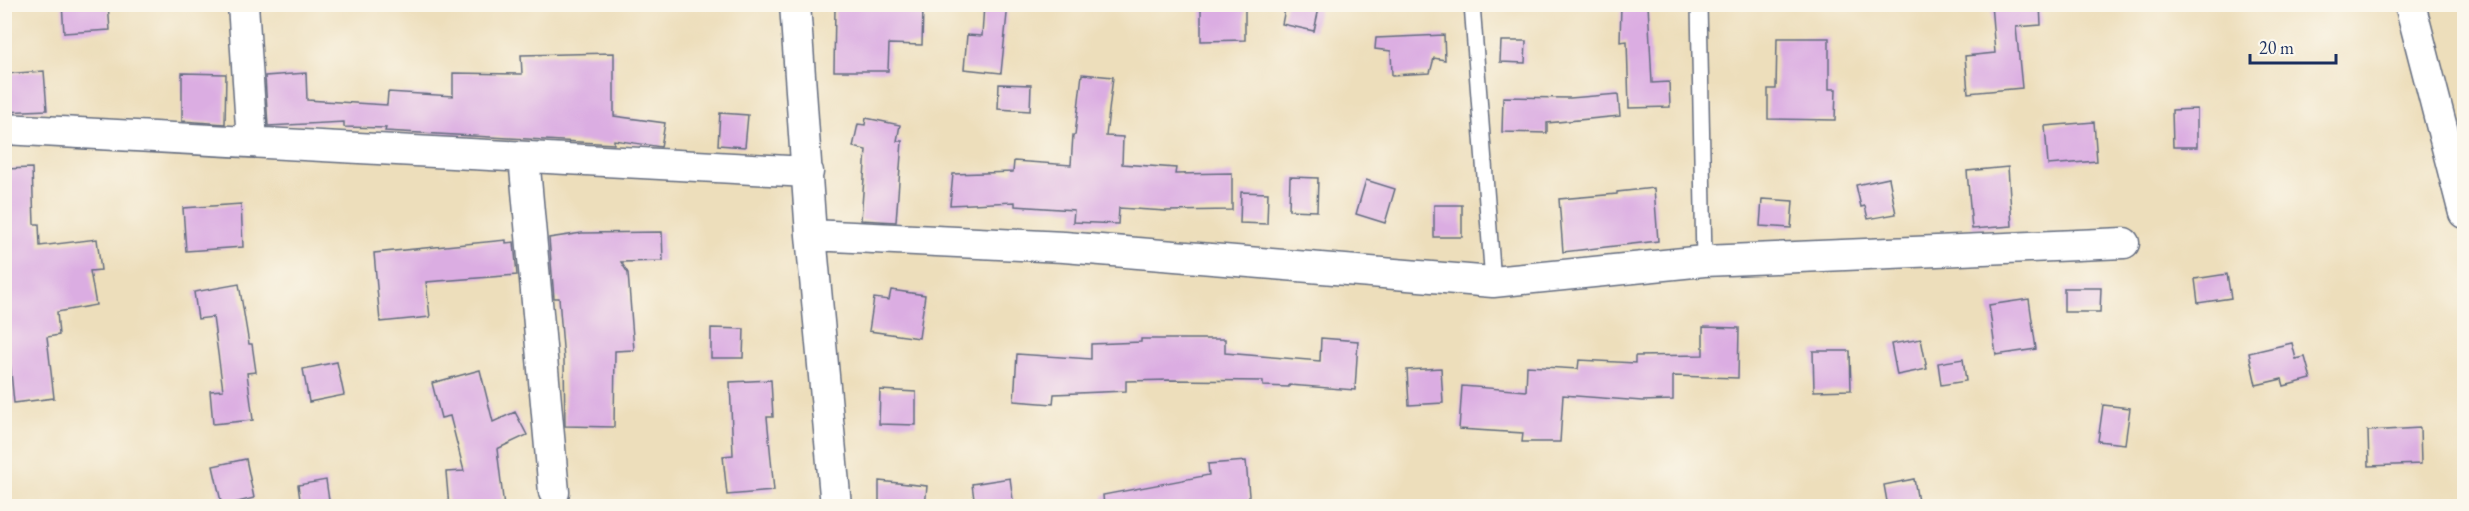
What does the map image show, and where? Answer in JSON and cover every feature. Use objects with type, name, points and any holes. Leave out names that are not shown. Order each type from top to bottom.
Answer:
[{"type":"street","points":[[243,4],[252,142]]},
{"type":"street","points":[[795,4],[811,235],[836,507]]},
{"type":"street","points":[[2410,4],[2464,213]]},
{"type":"street","points":[[4,129],[808,172]]},
{"type":"street","points":[[524,157],[554,492]]},
{"type":"street","points":[[811,235],[1064,247],[1493,282],[1704,261],[2124,243]]},
{"type":"lane","points":[[1472,4],[1493,282]]},
{"type":"lane","points":[[1699,4],[1704,261]]},
{"type":"building","points":[[62,4],[108,4],[110,30],[64,33]]},
{"type":"building","points":[[984,4],[1008,4],[1001,73],[964,69],[967,35],[982,36]]},
{"type":"building","points":[[1201,4],[1245,4],[1245,40],[1201,41]]},
{"type":"building","points":[[1286,4],[1320,4],[1314,31],[1282,24]]},
{"type":"building","points":[[1621,4],[1648,4],[1652,83],[1669,82],[1670,107],[1629,108],[1627,41],[1620,42]]},
{"type":"building","points":[[1991,4],[2040,4],[2041,25],[2016,27],[2022,88],[1968,93],[1965,56],[1995,53]]},
{"type":"building","points":[[835,7],[923,8],[922,45],[889,44],[888,71],[834,71]]},
{"type":"building","points":[[1444,35],[1445,60],[1434,58],[1430,73],[1392,75],[1391,51],[1375,49],[1376,38]]},
{"type":"building","points":[[1777,38],[1829,38],[1829,89],[1836,89],[1835,120],[1768,119],[1768,89],[1776,89]]},
{"type":"building","points":[[1501,41],[1526,41],[1525,63],[1500,62]]},
{"type":"building","points":[[614,53],[614,116],[665,123],[661,147],[614,140],[614,144],[385,131],[386,128],[344,127],[344,122],[268,126],[265,76],[306,73],[307,100],[387,105],[388,92],[453,96],[453,73],[522,74],[521,55]]},
{"type":"building","points":[[44,71],[47,110],[4,112],[4,74]]},
{"type":"building","points":[[182,73],[226,74],[225,124],[182,121]]},
{"type":"building","points":[[1082,74],[1113,77],[1106,136],[1123,137],[1122,164],[1176,168],[1175,174],[1232,173],[1232,210],[1166,211],[1119,208],[1118,224],[1073,222],[1074,210],[1015,206],[1015,202],[950,205],[953,174],[1013,172],[1014,161],[1071,165]]},
{"type":"building","points":[[999,84],[1031,85],[1030,111],[998,109]]},
{"type":"building","points":[[1618,94],[1620,116],[1547,123],[1547,133],[1502,132],[1503,97],[1570,98]]},
{"type":"building","points":[[2197,109],[2197,147],[2173,147],[2172,110]]},
{"type":"building","points":[[720,113],[748,115],[745,147],[718,145]]},
{"type":"building","points":[[866,118],[900,125],[897,141],[902,141],[896,222],[861,220],[866,150],[853,147],[858,124],[865,125]]},
{"type":"building","points":[[2094,122],[2097,161],[2048,165],[2045,126]]},
{"type":"building","points":[[2008,167],[2012,226],[1972,229],[1967,171]]},
{"type":"building","points":[[32,168],[34,224],[39,224],[40,246],[97,239],[101,270],[90,271],[96,305],[57,312],[59,335],[47,337],[54,398],[14,403],[8,341],[4,341],[4,169]]},
{"type":"building","points":[[1290,177],[1318,178],[1317,211],[1289,210]]},
{"type":"building","points":[[1889,178],[1896,214],[1868,219],[1865,206],[1861,207],[1856,185]]},
{"type":"building","points":[[1366,180],[1395,189],[1385,223],[1356,214]]},
{"type":"building","points":[[1654,188],[1658,241],[1563,252],[1559,199]]},
{"type":"building","points":[[1241,192],[1268,193],[1267,224],[1240,223]]},
{"type":"building","points":[[1762,199],[1793,201],[1791,228],[1760,226]]},
{"type":"building","points":[[241,204],[243,247],[186,251],[183,208]]},
{"type":"building","points":[[1434,205],[1462,205],[1462,237],[1434,237]]},
{"type":"building","points":[[662,232],[663,261],[621,262],[628,273],[634,350],[615,351],[614,427],[565,426],[564,360],[559,298],[554,298],[549,238],[582,233]]},
{"type":"building","points":[[506,240],[506,243],[514,242],[517,275],[426,282],[430,317],[380,322],[374,253]]},
{"type":"building","points":[[2227,274],[2231,298],[2198,303],[2195,279]]},
{"type":"building","points":[[239,284],[256,372],[247,373],[253,420],[213,424],[210,391],[223,390],[213,317],[198,319],[194,292]]},
{"type":"building","points":[[2064,288],[2101,288],[2100,312],[2064,312]]},
{"type":"building","points":[[891,290],[925,295],[919,338],[869,331],[874,298],[889,300]]},
{"type":"building","points":[[2029,299],[2036,349],[1996,355],[1989,305]]},
{"type":"building","points":[[1703,327],[1739,328],[1738,378],[1673,376],[1673,400],[1642,401],[1563,395],[1560,442],[1522,442],[1523,433],[1459,429],[1462,386],[1526,391],[1527,366],[1578,369],[1579,360],[1635,363],[1635,356],[1703,355]]},
{"type":"building","points":[[711,328],[744,329],[743,358],[711,358]]},
{"type":"building","points":[[1321,338],[1358,341],[1355,390],[1289,385],[1289,387],[1263,386],[1263,381],[1126,381],[1126,391],[1054,394],[1053,404],[1014,401],[1017,354],[1091,359],[1091,344],[1141,342],[1141,339],[1225,339],[1225,353],[1320,361]]},
{"type":"building","points":[[1921,339],[1927,369],[1897,375],[1891,344]]},
{"type":"building","points":[[2292,343],[2296,359],[2305,357],[2311,379],[2284,386],[2282,379],[2256,385],[2249,353]]},
{"type":"building","points":[[1813,351],[1850,351],[1851,390],[1814,391]]},
{"type":"building","points":[[1963,359],[1966,381],[1941,385],[1938,363]]},
{"type":"building","points":[[337,362],[344,395],[309,402],[303,369]]},
{"type":"building","points":[[1441,368],[1443,403],[1409,405],[1407,370]]},
{"type":"building","points":[[480,370],[493,422],[515,412],[527,435],[497,449],[504,507],[449,507],[446,472],[464,471],[450,416],[441,418],[432,383]]},
{"type":"building","points":[[771,380],[773,417],[767,417],[774,491],[727,495],[723,456],[733,455],[730,382]]},
{"type":"building","points":[[880,390],[916,392],[916,425],[879,424]]},
{"type":"building","points":[[2103,405],[2130,408],[2125,444],[2098,441]]},
{"type":"building","points":[[2420,428],[2421,464],[2369,466],[2368,431]]},
{"type":"building","points":[[246,459],[254,498],[222,506],[213,466]]},
{"type":"building","points":[[1246,461],[1250,507],[1104,507],[1103,495],[1209,475],[1208,464]]},
{"type":"building","points":[[1010,478],[1014,507],[975,507],[972,484]]},
{"type":"building","points":[[1914,479],[1919,507],[1888,507],[1884,485]]},
{"type":"building","points":[[326,480],[330,507],[301,507],[298,485]]},
{"type":"building","points":[[879,481],[927,486],[925,507],[879,507]]}]
